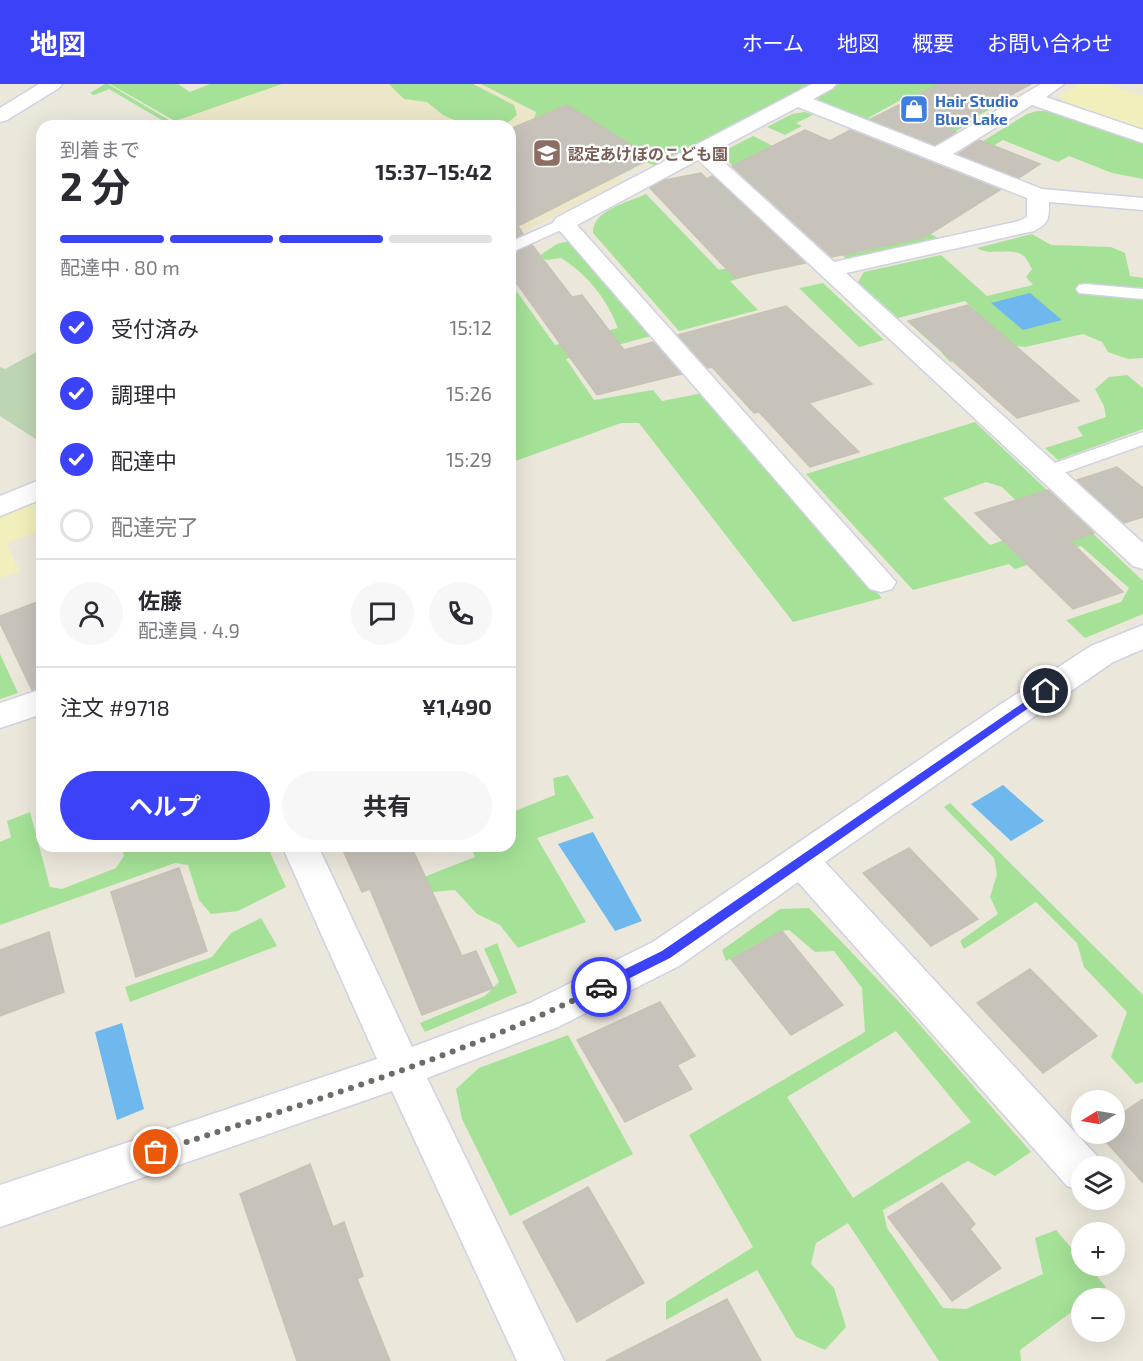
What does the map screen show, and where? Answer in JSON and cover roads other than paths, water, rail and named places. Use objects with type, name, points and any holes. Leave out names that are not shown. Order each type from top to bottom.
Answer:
[{"type":"street","points":[[0,116],[52,84]]},
{"type":"street","points":[[826,84],[564,223],[881,582]]},
{"type":"street","points":[[936,155],[1054,84]]},
{"type":"street","points":[[1030,98],[1143,137]]},
{"type":"street","points":[[799,100],[1038,195],[1143,204]]},
{"type":"street","points":[[701,152],[1143,558]]},
{"type":"street","points":[[828,270],[1026,226],[1038,220],[1038,195]]},
{"type":"street","points":[[0,507],[36,491]]},
{"type":"street","points":[[0,1206],[402,1069],[544,1015],[666,954],[1101,654],[1143,636]]},
{"type":"street","points":[[0,716],[36,703]]},
{"type":"street","points":[[303,852],[402,1069],[541,1361]]},
{"type":"street","points":[[801,860],[1071,1160]]},
{"type":"lane","points":[[516,245],[564,223]]},
{"type":"lane","points":[[1085,290],[1143,294]]},
{"type":"lane","points":[[1048,472],[1143,438]]},
{"type":"water","points":[[1030,293],[1062,320],[1023,330],[991,303]]},
{"type":"water","points":[[1003,785],[1044,821],[1011,841],[971,804]]},
{"type":"water","points":[[593,832],[642,921],[615,931],[558,844]]},
{"type":"water","points":[[122,1023],[144,1109],[117,1120],[95,1032]]},
{"type":"place","name":"Hair Studio Blue Lake","points":[[914,109]]},
{"type":"place","name":"認定あけぼのこども園","points":[[547,153]]}]
